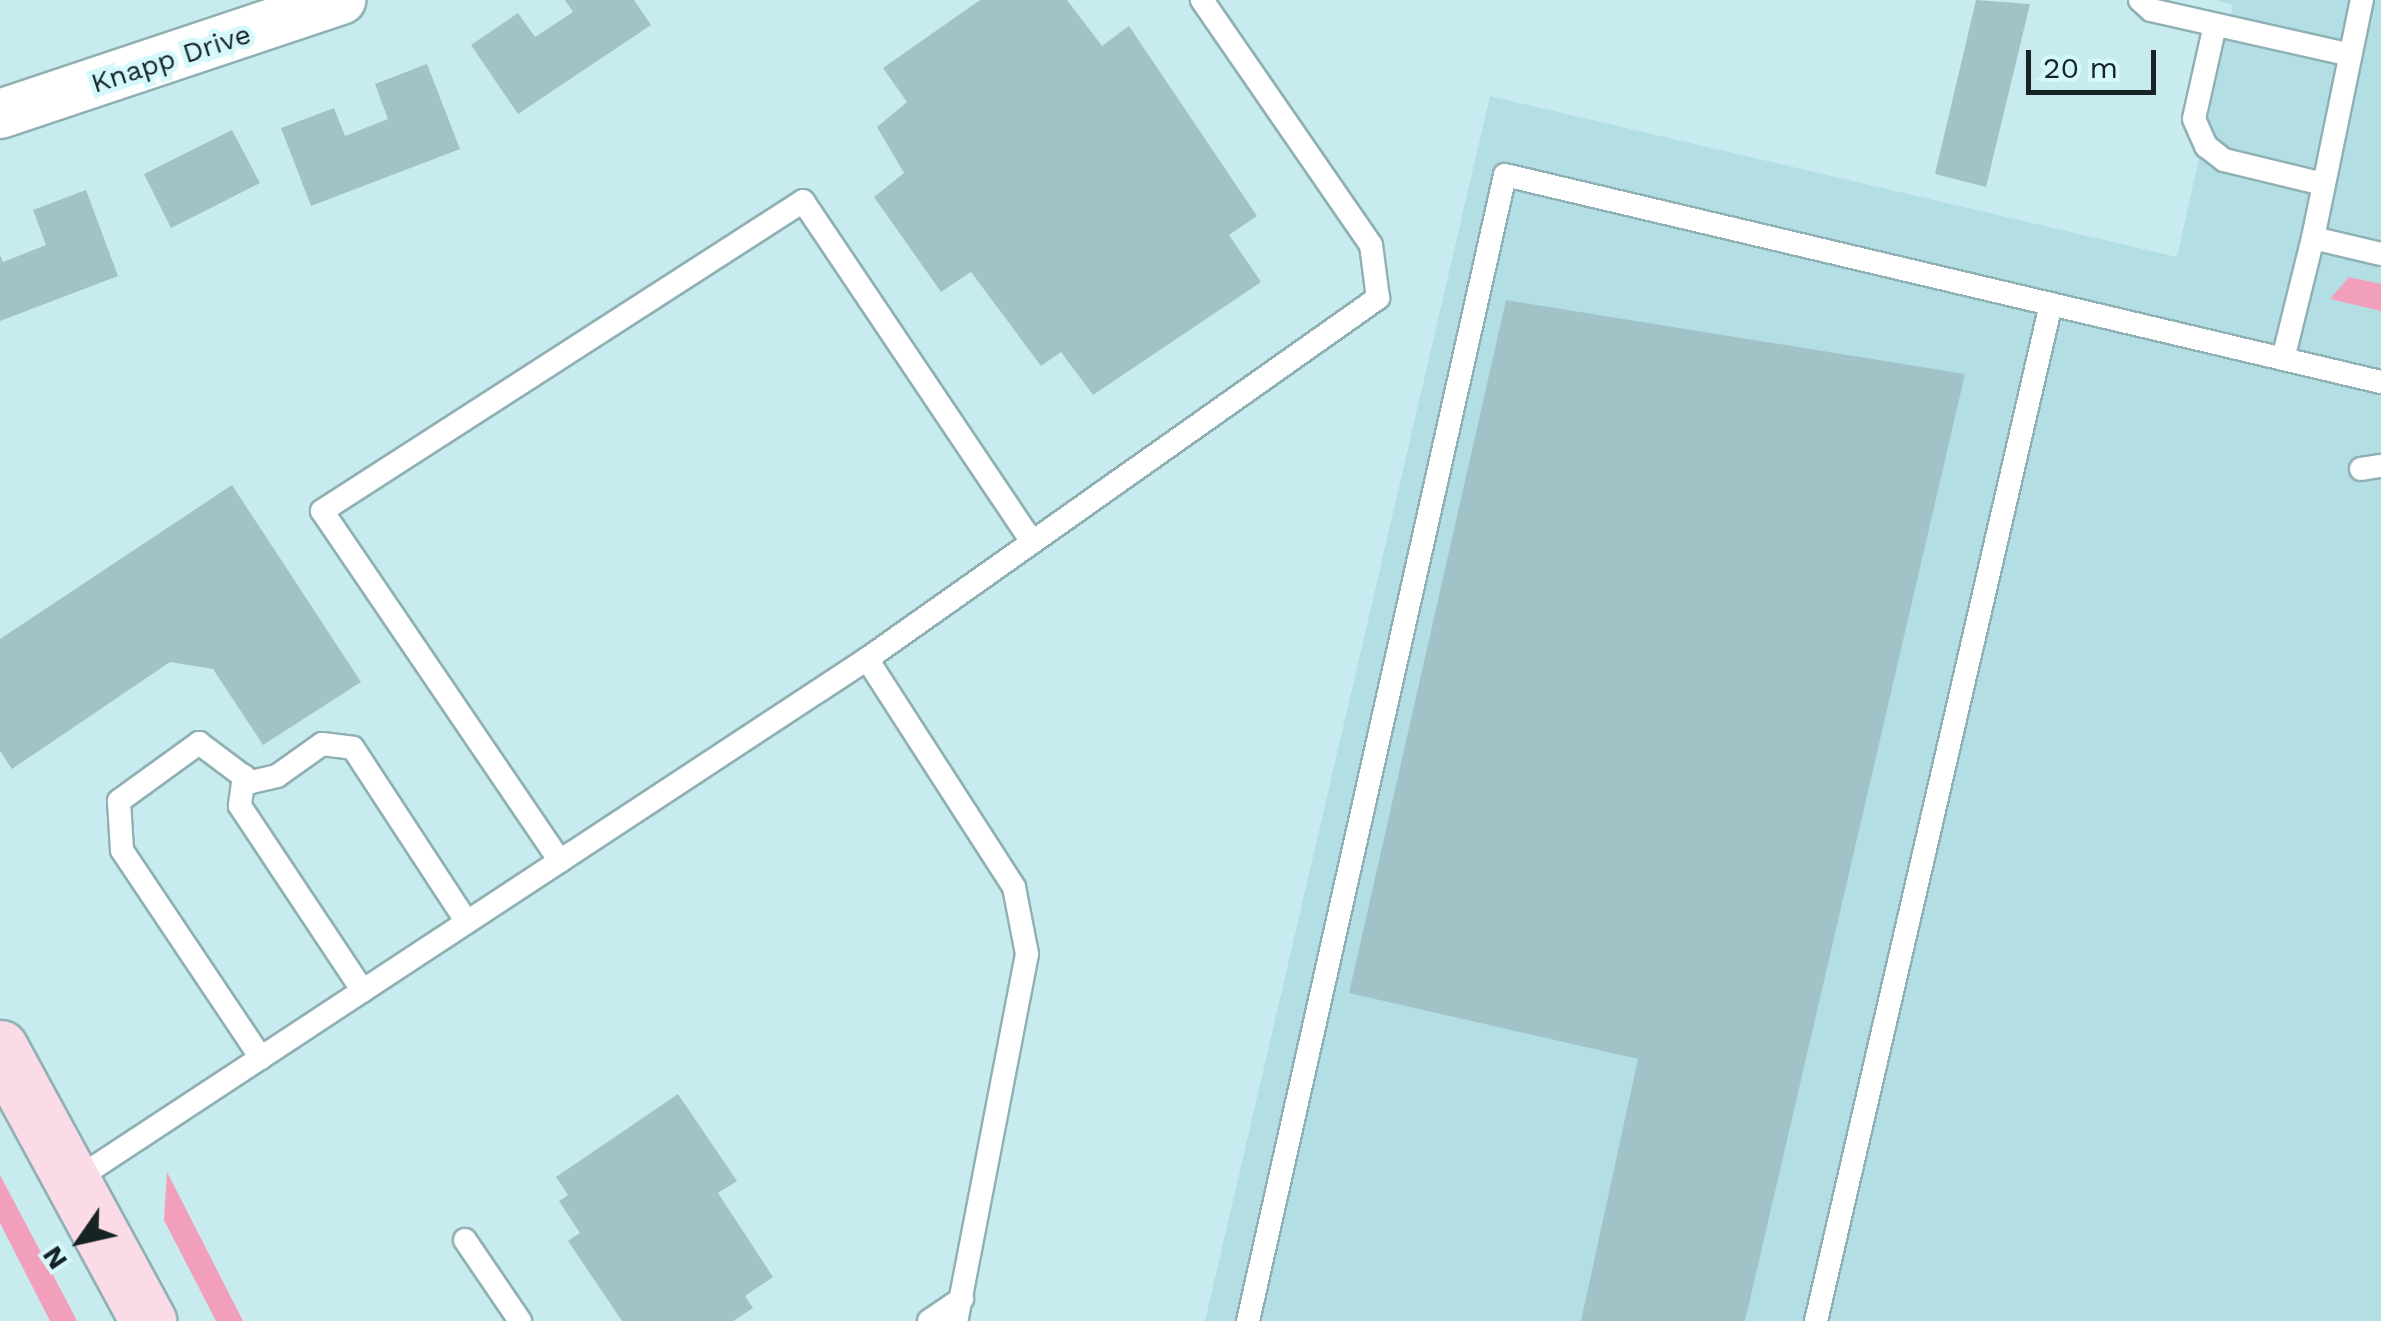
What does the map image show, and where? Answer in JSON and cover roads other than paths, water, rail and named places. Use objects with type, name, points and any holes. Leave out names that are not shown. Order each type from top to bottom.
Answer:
[{"type":"main road","points":[[0,1048],[75,1180],[148,1321]]},
{"type":"street","name":"Knapp Drive","points":[[0,114],[341,0]]},
{"type":"lane","points":[[75,1180],[868,659],[1029,538],[1378,298],[1371,245],[1202,0]]},
{"type":"lane","points":[[2140,0],[2151,10],[2350,55]]},
{"type":"lane","points":[[2283,359],[2362,0]]},
{"type":"lane","points":[[2215,25],[2194,119],[2206,146],[2224,160],[2324,184]]},
{"type":"lane","points":[[1248,1321],[1506,174],[2381,382]]},
{"type":"lane","points":[[560,861],[322,511],[802,201],[1029,538]]},
{"type":"lane","points":[[2312,238],[2381,254]]},
{"type":"lane","points":[[1816,1321],[2051,304]]},
{"type":"lane","points":[[868,659],[1014,887],[1028,954],[959,1310],[929,1321]]},
{"type":"lane","points":[[261,1058],[122,850],[119,801],[200,744],[244,776],[278,776],[322,744],[353,748],[467,922]]},
{"type":"lane","points":[[244,776],[240,806],[362,990]]},
{"type":"lane","points":[[465,1240],[520,1321]]}]
